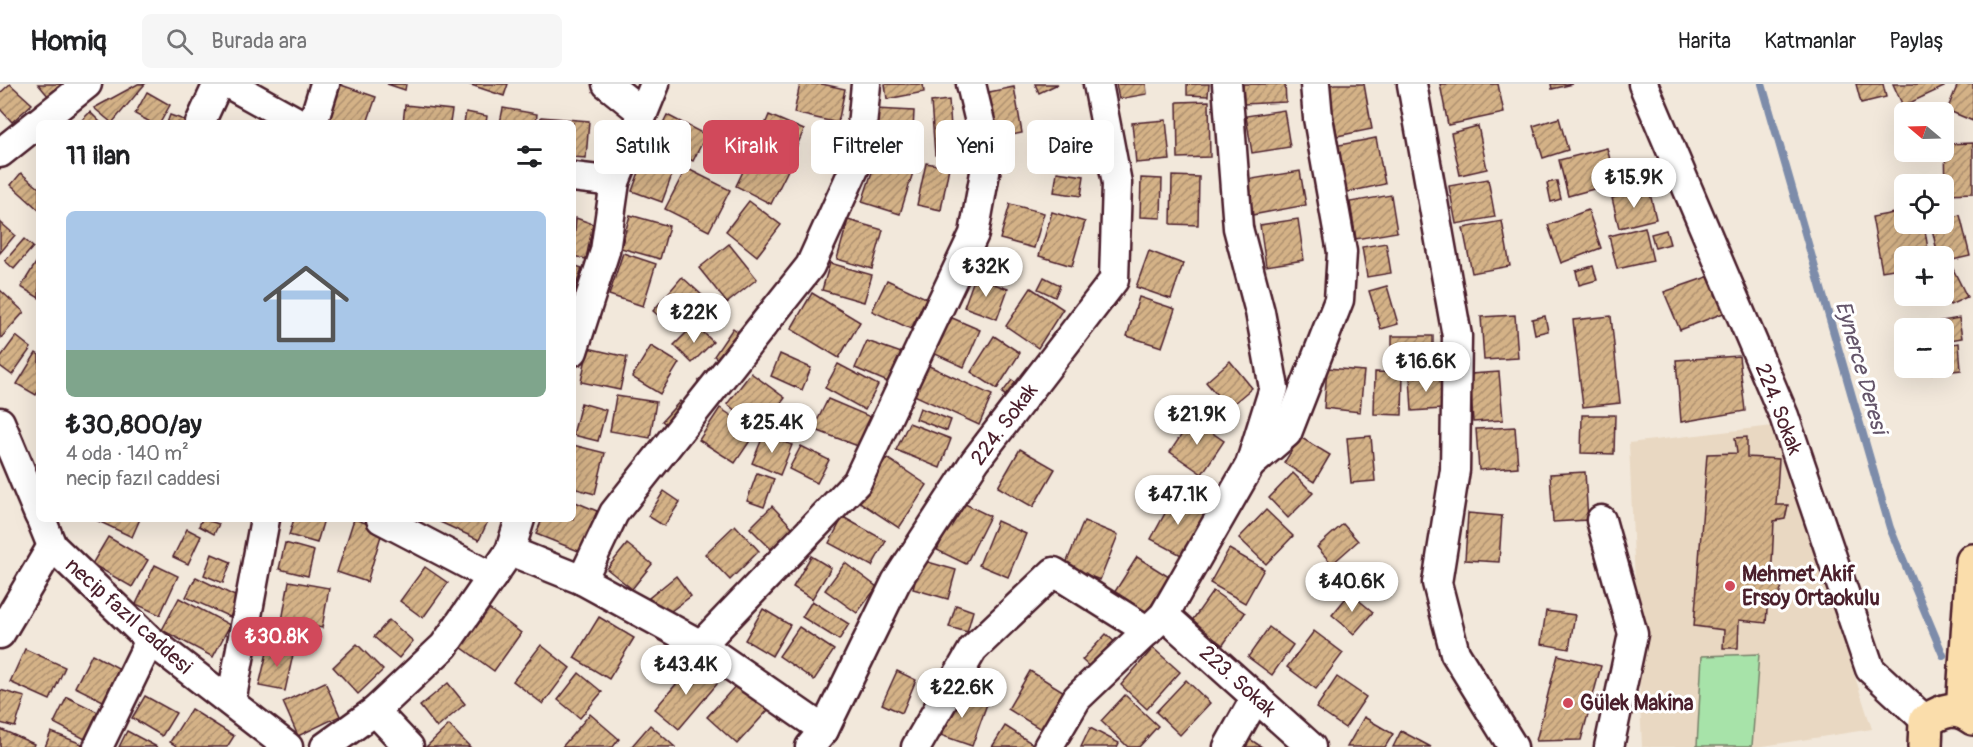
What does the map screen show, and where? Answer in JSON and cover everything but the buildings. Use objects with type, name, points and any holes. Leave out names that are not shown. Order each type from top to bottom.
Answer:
[{"type":"main road","points":[[1926,734],[1943,710],[1968,714],[1973,561]]},
{"type":"street","points":[[42,120],[87,84]]},
{"type":"street","points":[[201,120],[218,84]]},
{"type":"street","points":[[229,84],[294,120]]},
{"type":"street","points":[[314,120],[325,84]]},
{"type":"street","points":[[607,84],[643,113]]},
{"type":"street","points":[[576,333],[579,315],[605,251],[615,182],[655,84]]},
{"type":"street","points":[[582,580],[614,513],[810,266],[858,158],[866,84]]},
{"type":"street","points":[[701,645],[857,482],[974,234],[988,156],[971,84]]},
{"type":"street","name":"224. Sokak","points":[[817,738],[896,582],[975,461],[1114,280],[1117,183],[1098,84]]},
{"type":"street","points":[[1048,747],[1077,698],[1156,623],[1250,465],[1274,388],[1260,312],[1238,228],[1227,84]]},
{"type":"street","points":[[1250,465],[1287,433],[1340,300],[1342,252],[1318,118],[1315,84]]},
{"type":"street","points":[[1412,84],[1457,336],[1455,470],[1437,584],[1455,653],[1513,747]]},
{"type":"street","name":"224. Sokak","points":[[1643,84],[1784,416],[1870,669],[1926,734]]},
{"type":"street","points":[[0,153],[36,124]]},
{"type":"street","points":[[576,177],[615,182]]},
{"type":"street","name":"necip fazıl caddesi","points":[[0,422],[32,472],[36,494]]},
{"type":"street","points":[[1601,520],[1634,634],[1609,747]]},
{"type":"street","name":"necip fazıl caddesi","points":[[42,522],[52,546],[150,640],[288,747]]},
{"type":"street","points":[[231,702],[264,522]]},
{"type":"street","points":[[387,522],[492,577]]},
{"type":"street","points":[[325,747],[375,711],[444,646],[510,551],[519,522]]},
{"type":"street","points":[[0,634],[52,546]]},
{"type":"street","points":[[510,551],[582,580],[701,645],[817,738]]},
{"type":"street","name":"223. Sokak","points":[[916,747],[973,649],[1054,572],[1156,623],[1256,697],[1311,747]]},
{"type":"street","points":[[98,747],[150,640]]},
{"type":"street","points":[[1228,747],[1256,697]]},
{"type":"street","points":[[375,711],[409,747]]},
{"type":"shaded area","name":"Mehmet Akif Ersoy Ortaokulu","points":[[1773,426],[1872,729],[1757,747],[1642,747],[1629,443]]},
{"type":"green space","points":[[1759,654],[1752,746],[1697,746],[1702,656]]},
{"type":"waterway","name":"Eynerce Deresi","points":[[1762,84],[1890,528],[1943,655]]},
{"type":"place","name":"Mehmet Akif Ersoy Ortaokulu","points":[[1730,586]]},
{"type":"place","name":"Gülek Makina","points":[[1568,703]]}]
